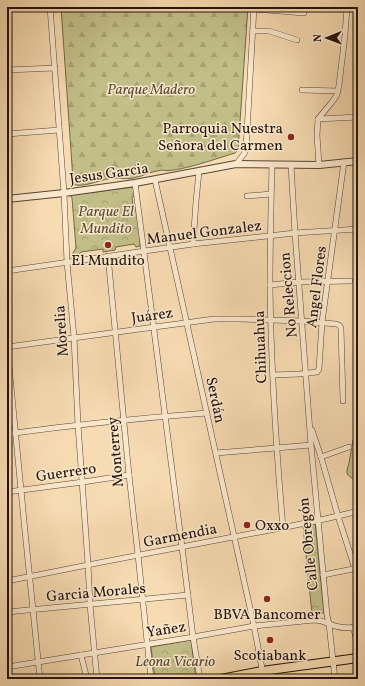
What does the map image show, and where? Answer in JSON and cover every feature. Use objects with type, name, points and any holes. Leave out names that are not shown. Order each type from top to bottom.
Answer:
[{"type":"main road","points":[[221,679],[263,675],[333,661],[358,658]]},
{"type":"street","name":"Morelia","points":[[50,7],[64,193],[67,262],[74,337],[78,425],[90,605],[97,679]]},
{"type":"street","points":[[319,165],[317,135],[318,119],[332,102],[338,91],[347,7]]},
{"type":"street","points":[[236,164],[246,149],[254,8],[304,13]]},
{"type":"street","points":[[253,31],[269,31],[297,40]]},
{"type":"street","points":[[7,70],[55,68]]},
{"type":"street","points":[[302,90],[338,91]]},
{"type":"street","points":[[318,119],[358,117]]},
{"type":"street","points":[[7,134],[59,130]]},
{"type":"street","name":"Angel Flores","points":[[306,373],[317,372],[319,369],[322,322],[344,162]]},
{"type":"street","name":"Jesus Garcia","points":[[7,199],[64,193],[156,180],[236,164],[319,165],[358,162]]},
{"type":"street","name":"Chihuahua","points":[[272,164],[270,285],[271,320],[276,448],[283,528]]},
{"type":"street","name":"No Releccion","points":[[291,165],[294,233],[310,424]]},
{"type":"street","points":[[193,244],[199,171]]},
{"type":"street","name":"Serdán","points":[[156,180],[254,626],[263,675]]},
{"type":"street","points":[[135,183],[193,637],[200,679]]},
{"type":"street","points":[[247,196],[271,194]]},
{"type":"street","name":"Manuel Gonzalez","points":[[7,271],[193,244],[294,233],[358,229]]},
{"type":"street","name":"Monterrey","points":[[108,256],[129,475],[151,679]]},
{"type":"street","points":[[270,285],[299,282],[350,281]]},
{"type":"street","name":"Juárez","points":[[7,346],[116,333],[214,319],[302,321],[336,324],[340,326],[343,401]]},
{"type":"street","points":[[7,346],[40,679]]},
{"type":"street","points":[[273,375],[306,373]]},
{"type":"street","points":[[7,434],[124,420],[207,413]]},
{"type":"street","points":[[310,424],[338,516],[357,568],[358,578]]},
{"type":"street","name":"Calle Obregón","points":[[310,424],[317,520],[335,679]]},
{"type":"street","points":[[216,453],[311,445]]},
{"type":"street","points":[[321,457],[349,447]]},
{"type":"street","name":"Guerrero","points":[[7,492],[129,475]]},
{"type":"street","name":"Garmendia","points":[[7,581],[88,564],[283,528],[358,511]]},
{"type":"street","points":[[323,575],[357,568]]},
{"type":"street","name":"Garcia Morales","points":[[7,612],[188,595]]},
{"type":"street","name":"Yañez","points":[[7,667],[147,645],[254,626],[321,620],[335,626],[356,627]]},
{"type":"street","points":[[356,627],[358,644]]},
{"type":"street","points":[[81,655],[87,679]]},
{"type":"green space","name":"Parque Madero","points":[[61,7],[248,7],[238,150],[235,153],[176,170],[162,170],[139,177],[126,179],[110,178],[82,185],[72,184],[73,180]]},
{"type":"green space","name":"Parque El Mundito","points":[[134,187],[135,195],[132,197],[133,206],[137,207],[140,246],[136,247],[134,244],[116,247],[115,250],[103,252],[103,249],[81,252],[78,255],[72,256],[76,248],[72,198],[70,195]]},
{"type":"green space","points":[[358,431],[358,486],[356,482],[347,474],[347,470],[353,440]]},
{"type":"green space","points":[[315,523],[324,613],[312,614],[303,525]]},
{"type":"green space","name":"Leona Vicario","points":[[191,640],[196,679],[155,679],[151,647]]},
{"type":"place","name":"Parroquia Nuestra Señora del Carmen","points":[[291,137]]},
{"type":"place","name":"El Mundito","points":[[108,245]]},
{"type":"place","name":"Oxxo","points":[[247,525]]},
{"type":"place","name":"BBVA Bancomer","points":[[267,599]]},
{"type":"place","name":"Scotiabank","points":[[270,640]]}]
